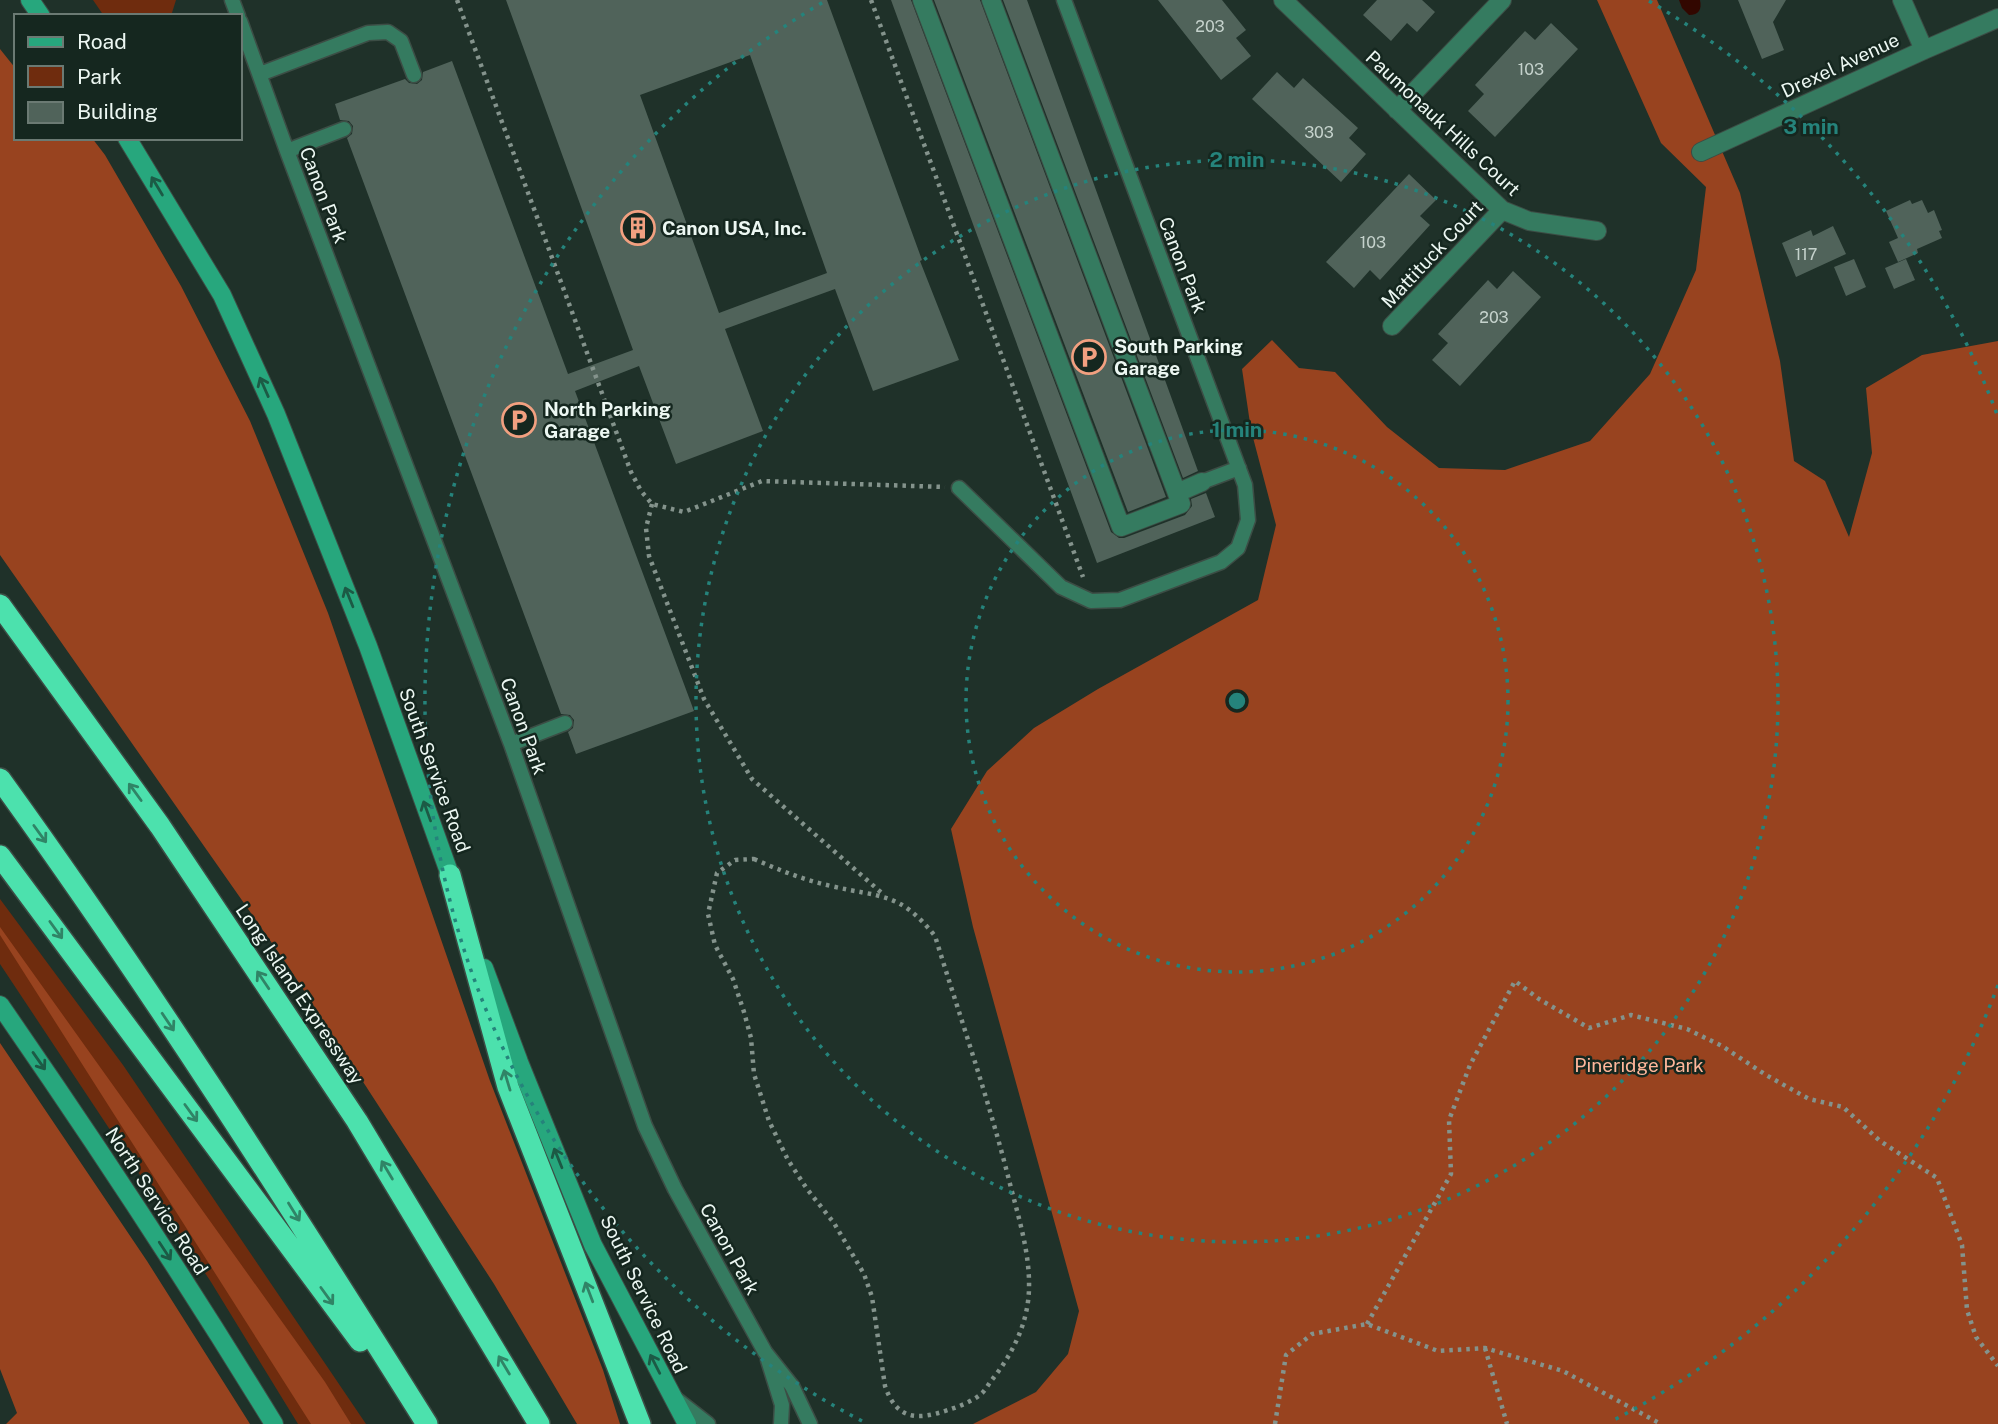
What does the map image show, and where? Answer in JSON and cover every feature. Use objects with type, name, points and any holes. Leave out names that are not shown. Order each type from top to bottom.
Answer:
[{"type":"highway","name":"Long Island Expressway","points":[[0,604],[160,826],[357,1121],[539,1424]]},
{"type":"highway","points":[[0,779],[76,884],[271,1177],[427,1424]]},
{"type":"highway","points":[[0,856],[421,1424]]},
{"type":"highway","points":[[450,875],[508,1087],[640,1424]]},
{"type":"main road","name":"South Service Road","points":[[128,140],[222,295],[276,415],[368,646],[519,1062],[593,1245],[687,1424]]},
{"type":"main road","name":"North Service Road","points":[[0,1005],[80,1121],[212,1323],[274,1424]]},
{"type":"street","points":[[922,0],[1121,527],[1181,504],[991,0]]},
{"type":"street","name":"Paumonauk Hills Court","points":[[1283,0],[1502,210],[1529,221],[1597,231]]},
{"type":"street","points":[[1397,110],[1502,0]]},
{"type":"street","points":[[1902,0],[1924,50]]},
{"type":"street","name":"Drexel Avenue","points":[[1701,152],[1998,18]]},
{"type":"street","name":"Mattituck Court","points":[[1392,326],[1502,210]]},
{"type":"street","points":[[1177,493],[1202,482]]},
{"type":"lane","name":"Canon Park","points":[[1063,0],[1245,485],[1248,520],[1238,548],[1222,562],[1120,600],[1091,601]]},
{"type":"lane","name":"Canon Park","points":[[242,26],[286,150],[511,744],[645,1126],[675,1189],[765,1352],[792,1386],[810,1424]]},
{"type":"lane","points":[[260,74],[368,33],[388,32],[401,41],[415,75]]},
{"type":"lane","points":[[286,150],[344,129]]},
{"type":"lane","points":[[1202,482],[1238,468]]},
{"type":"lane","points":[[960,488],[1061,587],[1091,601]]},
{"type":"lane","points":[[511,744],[565,723]]},
{"type":"lane","points":[[765,1352],[782,1405],[781,1424]]},
{"type":"lane","points":[[671,1396],[708,1424]]},
{"type":"path","points":[[457,0],[631,472],[652,504],[684,512],[762,481],[960,488]]},
{"type":"path","points":[[870,0],[1091,601]]},
{"type":"path","points":[[652,504],[646,528],[649,556],[704,699],[752,779],[885,896],[921,918],[935,936],[996,1127],[1027,1249],[1029,1291],[1022,1329],[1008,1360],[982,1394],[955,1408],[925,1417],[909,1416],[889,1399],[872,1297],[864,1274],[834,1223],[788,1160],[769,1121],[754,1074],[751,1038],[744,1012],[733,979],[715,945],[708,914],[717,873],[735,860],[754,859],[831,887],[885,896]]},
{"type":"path","points":[[1367,1324],[1451,1174],[1449,1120],[1470,1065],[1515,981],[1539,999],[1589,1028],[1632,1016],[1687,1029],[1722,1046],[1766,1075],[1810,1099],[1843,1107],[1880,1141],[1937,1178],[1962,1245],[1967,1310],[1976,1337],[1998,1366]]},
{"type":"path","points":[[1275,1424],[1286,1355],[1312,1334],[1367,1324],[1438,1352],[1485,1348],[1563,1371],[1661,1424]]},
{"type":"path","points":[[1485,1348],[1507,1424]]},
{"type":"green space","points":[[93,0],[176,0],[172,14],[103,14]]},
{"type":"green space","name":"Pineridge Park","points":[[1597,0],[1657,0],[1740,193],[1780,361],[1794,461],[1825,481],[1849,537],[1872,453],[1866,388],[1922,355],[1998,341],[1998,1424],[973,1424],[1036,1392],[1068,1354],[1079,1311],[973,927],[951,829],[987,771],[1034,728],[1098,689],[1258,600],[1276,525],[1251,430],[1242,369],[1272,340],[1299,368],[1335,372],[1387,427],[1439,468],[1505,470],[1590,441],[1650,374],[1696,270],[1706,187],[1661,143]]},
{"type":"green space","points":[[0,49],[14,66],[14,140],[94,140],[105,155],[181,286],[250,421],[328,613],[490,1081],[603,1370],[620,1424],[577,1424],[494,1284],[288,966],[0,555]]},
{"type":"green space","points":[[0,899],[123,1065],[366,1424],[298,1424],[211,1282],[0,964]]},
{"type":"green space","points":[[0,927],[325,1382],[351,1424],[311,1424],[0,935]]},
{"type":"green space","points":[[0,1043],[147,1261],[250,1424],[6,1424],[17,1413],[0,1369]]},
{"type":"shaded area","points":[[1679,0],[1700,0],[1699,11],[1689,15]]},
{"type":"building","points":[[506,0],[827,0],[922,260],[920,261],[959,360],[873,391],[835,289],[725,329],[763,431],[676,464],[639,366],[575,391],[694,711],[576,754],[568,732],[573,728],[574,720],[570,715],[561,714],[347,138],[352,134],[353,126],[349,121],[340,120],[335,104],[405,79],[409,83],[417,84],[422,80],[423,72],[452,61],[568,374],[633,350]],"holes":[[[750,55],[827,273],[719,313],[640,95]]]},
{"type":"building","points":[[891,0],[911,0],[1111,532],[1124,538],[1185,515],[1192,506],[1191,499],[1206,493],[1215,517],[1097,563]]},
{"type":"building","points":[[934,0],[980,0],[1166,497],[1128,512]]},
{"type":"building","points":[[1003,0],[1027,0],[1198,471],[1183,478]]},
{"type":"building","points":[[1158,0],[1222,0],[1246,30],[1236,38],[1251,56],[1221,80]]},
{"type":"building","points":[[1377,0],[1422,0],[1435,12],[1417,32],[1407,23],[1391,41],[1363,15]]},
{"type":"building","points":[[1738,0],[1786,0],[1773,22],[1784,50],[1762,59]]},
{"type":"building","points":[[1551,23],[1578,49],[1495,137],[1468,111],[1484,94],[1475,85],[1525,31],[1535,40]]},
{"type":"building","points":[[1277,72],[1294,88],[1303,78],[1358,128],[1349,138],[1366,154],[1341,182],[1252,99]]},
{"type":"building","points":[[1409,174],[1436,200],[1420,216],[1430,225],[1380,280],[1370,270],[1354,288],[1326,262]]},
{"type":"building","points":[[1910,200],[1912,204],[1922,200],[1928,213],[1934,210],[1942,230],[1939,231],[1942,238],[1917,249],[1918,253],[1898,262],[1889,242],[1898,238],[1886,211]]},
{"type":"building","points":[[1833,226],[1846,254],[1796,277],[1782,243],[1811,230],[1813,236]]},
{"type":"building","points":[[1854,259],[1866,287],[1846,296],[1834,267]]},
{"type":"building","points":[[1906,259],[1915,280],[1894,289],[1885,268]]},
{"type":"building","points":[[1513,271],[1541,297],[1460,386],[1432,360],[1448,343],[1438,334],[1488,280],[1497,289]]},
{"type":"place","name":"Canon USA, Inc.","points":[[638,228]]},
{"type":"place","name":"South Parking Garage","points":[[1089,357]]},
{"type":"place","name":"North Parking Garage","points":[[519,420]]}]
